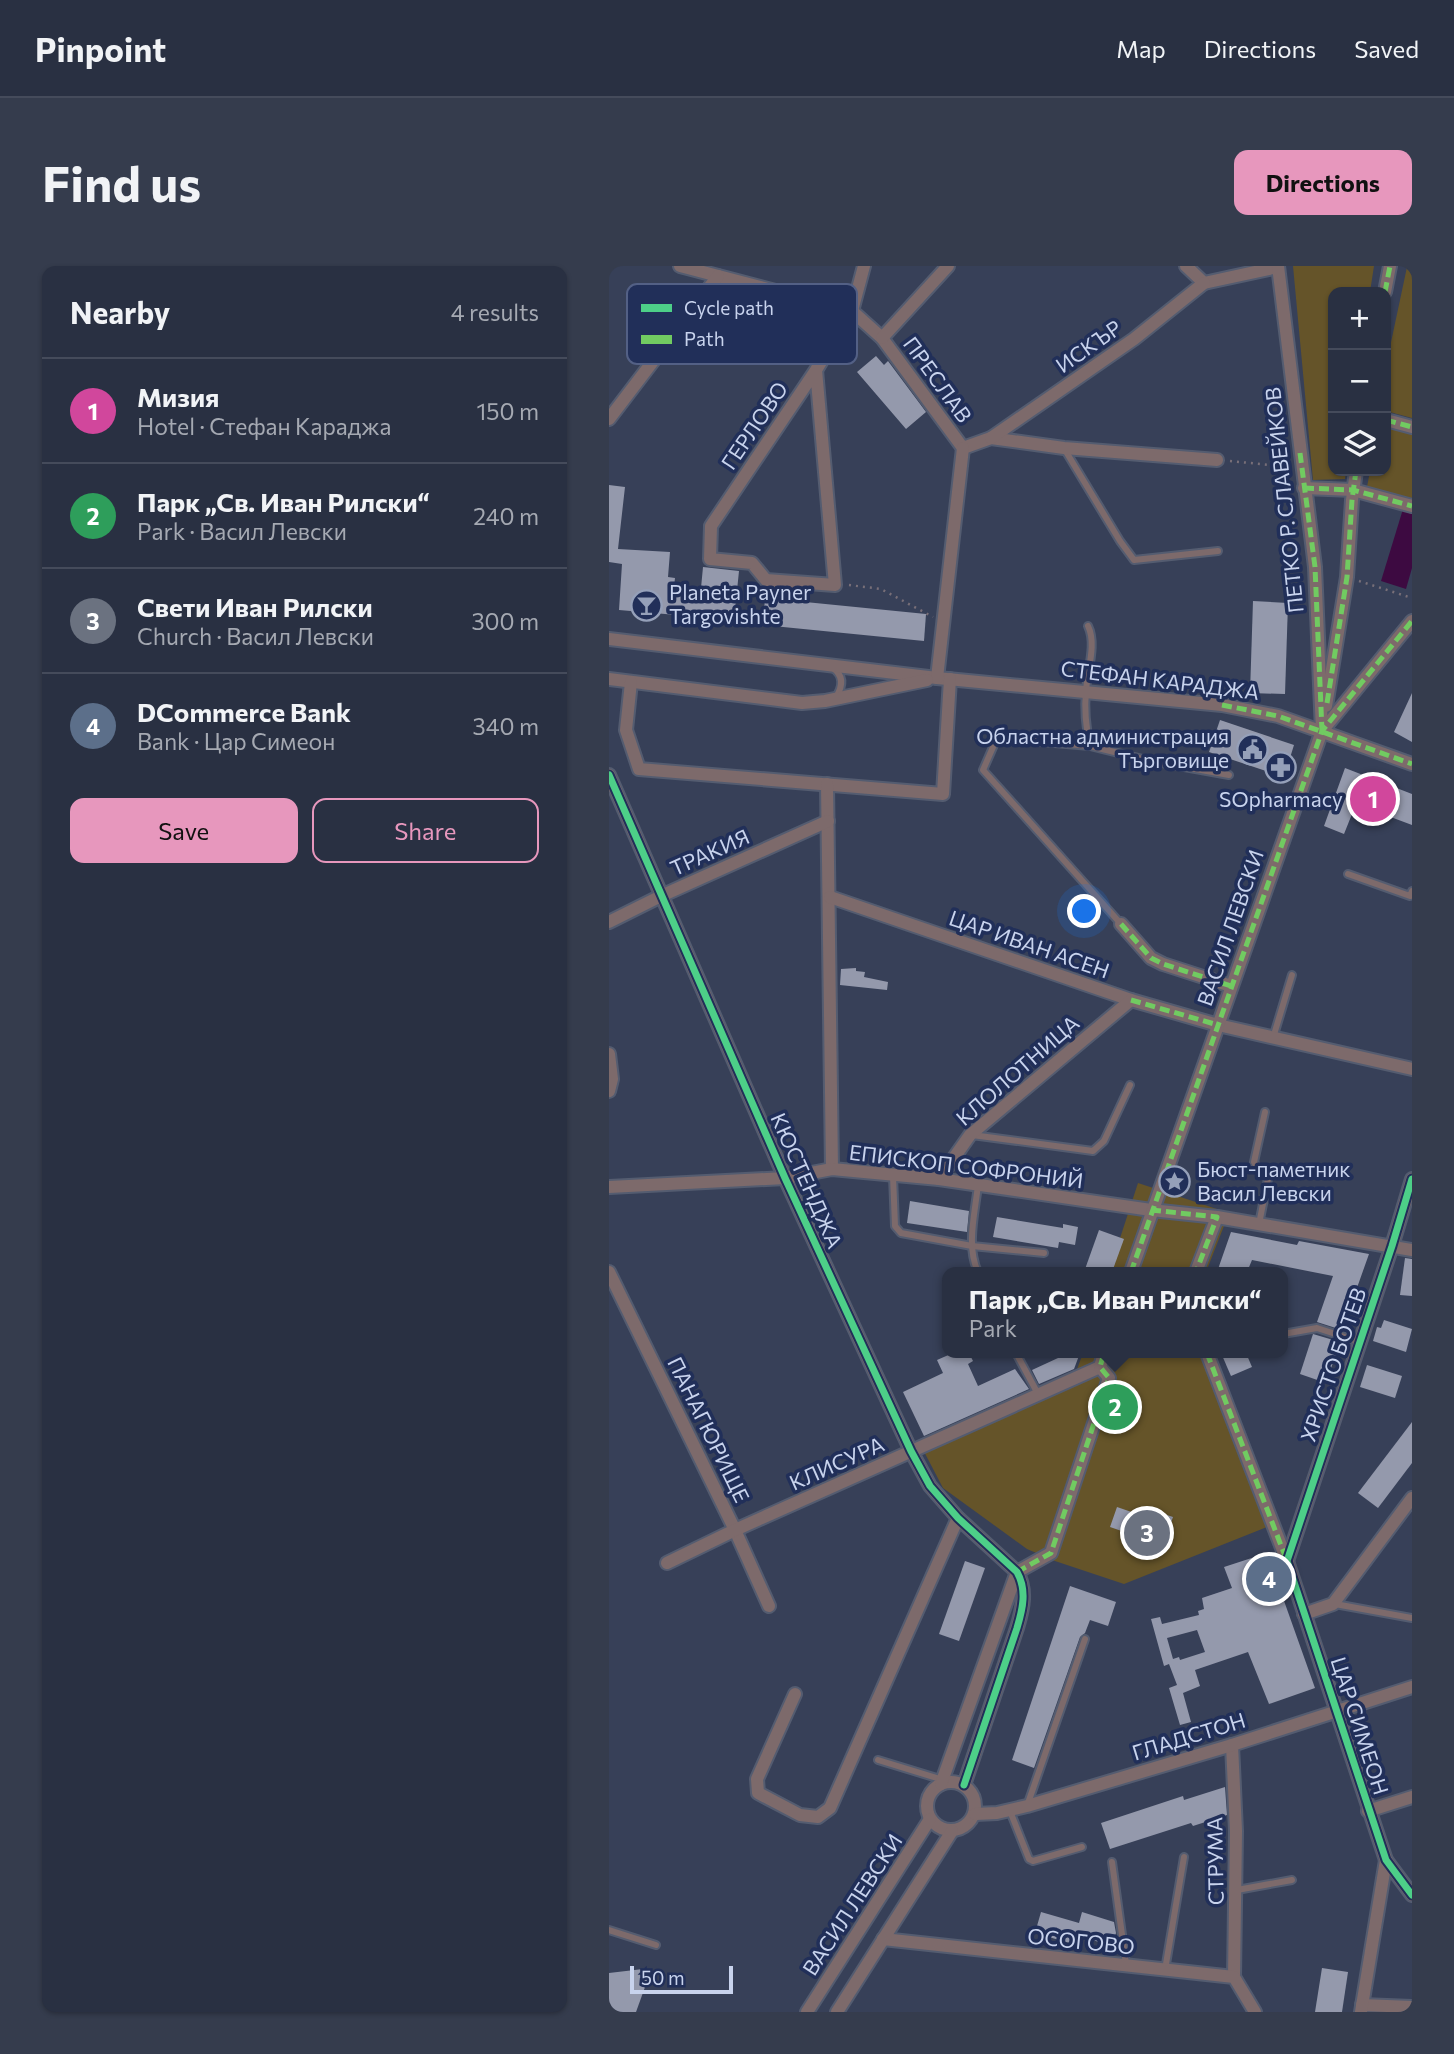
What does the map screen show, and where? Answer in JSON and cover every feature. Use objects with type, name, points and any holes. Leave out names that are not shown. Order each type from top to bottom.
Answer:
[{"type":"street","name":"ПРЕСЛАВ","points":[[680,266],[749,284]]},
{"type":"street","name":"ГЕРЛОВО","points":[[857,292],[864,266]]},
{"type":"street","points":[[882,338],[948,266]]},
{"type":"street","points":[[1186,266],[1204,283],[1278,267]]},
{"type":"street","points":[[1386,287],[1389,266]]},
{"type":"street","name":"ПЕТКО Р. СЛАВЕЙКОВ","points":[[1278,267],[1315,567],[1322,731]]},
{"type":"street","points":[[712,284],[718,276]]},
{"type":"street","name":"ИСКЪР","points":[[991,438],[1134,339],[1204,283]]},
{"type":"street","name":"ПРЕСЛАВ","points":[[857,316],[882,338],[963,448],[991,438],[1064,448],[1217,460]]},
{"type":"street","points":[[609,419],[651,364]]},
{"type":"street","name":"ГЕРЛОВО","points":[[820,364],[711,526],[710,559],[752,563],[766,580],[835,585]]},
{"type":"street","points":[[816,370],[835,585]]},
{"type":"street","points":[[1391,421],[1412,427]]},
{"type":"street","points":[[631,682],[626,730],[639,769],[943,794],[943,622],[963,448]]},
{"type":"street","points":[[1322,731],[1347,578],[1355,476]]},
{"type":"street","points":[[1304,488],[1353,490],[1412,506]]},
{"type":"street","name":"ВАСИЛ ЛЕВСКИ","points":[[1133,1267],[1322,731],[1412,621]]},
{"type":"street","name":"СТЕФАН КАРАДЖА","points":[[609,639],[943,678],[1222,705],[1277,716],[1412,764]]},
{"type":"street","name":"СТЕФАН КАРАДЖА","points":[[609,679],[802,703],[943,678]]},
{"type":"street","name":"КЮСТЕНДЖА","points":[[609,775],[785,1178],[911,1451],[930,1486],[958,1518],[1017,1572]]},
{"type":"street","points":[[827,784],[832,1169]]},
{"type":"street","name":"ТРАКИЯ","points":[[609,922],[828,821]]},
{"type":"street","name":"ЦАР ИВАН АСЕН","points":[[830,897],[1131,1000],[1218,1026],[1412,1069]]},
{"type":"street","points":[[1121,924],[1151,958],[1231,986]]},
{"type":"street","name":"КЛОЛОТНИЦА","points":[[939,1180],[970,1135],[1131,1000]]},
{"type":"street","points":[[609,1055],[612,1079],[609,1091]]},
{"type":"street","name":"ЕПИСКОП СОФРОНИЙ","points":[[609,1187],[785,1178],[832,1169],[939,1180],[1217,1217]]},
{"type":"street","name":"ХРИСТО БОТЕВ","points":[[1287,1561],[1412,1179]]},
{"type":"street","points":[[1198,1267],[1217,1217],[1412,1250]]},
{"type":"street","name":"ПАНАГЮРИЩЕ","points":[[609,1272],[735,1530],[769,1606]]},
{"type":"street","points":[[945,1782],[964,1785],[975,1801],[975,1814],[966,1826],[952,1831],[936,1826],[930,1819],[927,1811],[929,1795],[945,1782],[1017,1572],[1051,1553],[1109,1378],[1100,1367],[1103,1358]]},
{"type":"street","name":"ЦАР СИМЕОН","points":[[1209,1358],[1287,1561],[1385,1860],[1412,1895]]},
{"type":"street","name":"КЛИСУРА","points":[[667,1563],[1100,1367]]},
{"type":"street","points":[[1304,1614],[1333,1604],[1412,1498]]},
{"type":"street","points":[[795,1694],[757,1779],[758,1793],[800,1815],[818,1817],[830,1808],[958,1518]]},
{"type":"street","points":[[964,1785],[1020,1617],[1024,1595],[1017,1572]]},
{"type":"street","name":"ГЛАДСТОН","points":[[975,1814],[1010,1811],[1232,1745],[1412,1687]]},
{"type":"street","name":"СТРУМА","points":[[1232,1745],[1237,1890],[1234,1977]]},
{"type":"street","points":[[1368,1811],[1412,1797]]},
{"type":"street","name":"ВАСИЛ ЛЕВСКИ","points":[[807,2012],[930,1819]]},
{"type":"street","name":"ВАСИЛ ЛЕВСКИ","points":[[837,2012],[952,1831]]},
{"type":"street","points":[[1385,1860],[1361,2009],[1412,2007]]},
{"type":"street","name":"ОСОГОВО","points":[[883,1939],[1234,1977]]},
{"type":"street","points":[[1234,1977],[1255,2012]]},
{"type":"lane","points":[[1064,448],[1134,560],[1218,551]]},
{"type":"lane","points":[[1088,626],[1093,635],[1085,722],[1090,747]]},
{"type":"lane","points":[[826,664],[840,676],[841,689],[834,698]]},
{"type":"lane","points":[[1121,924],[982,770],[997,738],[1090,747],[1229,775]]},
{"type":"lane","points":[[1348,874],[1410,896],[1412,891]]},
{"type":"lane","points":[[1273,1038],[1292,975]]},
{"type":"lane","points":[[970,1135],[1093,1152],[1104,1141],[1130,1085]]},
{"type":"lane","points":[[1259,1224],[1269,1174],[1254,1162],[1265,1112]]},
{"type":"lane","points":[[893,1175],[895,1226],[901,1233],[972,1246],[1044,1253]]},
{"type":"lane","points":[[976,1267],[972,1246],[978,1185]]},
{"type":"lane","points":[[1288,1333],[1317,1328],[1360,1342]]},
{"type":"lane","points":[[1019,1358],[1038,1395]]},
{"type":"lane","points":[[1333,1604],[1412,1618]]},
{"type":"lane","points":[[1027,1806],[1084,1639]]},
{"type":"lane","points":[[878,1760],[945,1782]]},
{"type":"lane","points":[[1010,1811],[1030,1860],[1082,1847]]},
{"type":"lane","points":[[1165,1970],[1184,1857]]},
{"type":"lane","points":[[1112,1862],[1126,1966]]},
{"type":"lane","points":[[1237,1890],[1291,1880]]},
{"type":"lane","points":[[609,1930],[656,1945]]},
{"type":"path","points":[[1217,460],[1302,468]]},
{"type":"path","points":[[1347,578],[1412,598]]},
{"type":"path","points":[[835,585],[874,587],[943,622]]},
{"type":"shaded area","points":[[1293,266],[1374,266],[1371,287],[1328,287],[1328,476],[1345,476],[1345,479],[1313,480]]},
{"type":"shaded area","points":[[1407,267],[1412,268],[1412,418],[1391,412],[1391,342]]},
{"type":"shaded area","points":[[1391,429],[1412,435],[1412,498],[1367,487],[1369,476],[1391,476]]},
{"type":"shaded area","points":[[1403,509],[1412,512],[1412,568],[1406,589],[1381,581]]},
{"type":"shaded area","points":[[1138,1183],[1229,1213],[1208,1267],[1111,1267]]},
{"type":"shaded area","points":[[1081,1358],[1215,1358],[1277,1523],[1124,1584],[1027,1549],[943,1488],[919,1442],[1076,1372]]},
{"type":"building","points":[[876,356],[884,365],[888,361],[926,412],[906,429],[857,372]]},
{"type":"building","points":[[609,485],[625,487],[618,549],[670,552],[668,577],[675,578],[674,587],[701,588],[703,567],[739,571],[734,620],[619,610],[622,564],[609,562]]},
{"type":"building","points":[[765,598],[926,614],[924,641],[763,625]]},
{"type":"building","points":[[1253,601],[1288,603],[1285,694],[1250,693]]},
{"type":"building","points":[[1412,693],[1412,742],[1394,732]]},
{"type":"building","name":"Областна администрация Търговище","points":[[1220,720],[1294,745],[1284,777],[1209,752]]},
{"type":"building","points":[[1345,768],[1412,794],[1412,825],[1356,804],[1344,834],[1324,826]]},
{"type":"building","points":[[856,968],[856,971],[865,972],[864,977],[888,982],[887,990],[840,985],[841,969]]},
{"type":"building","points":[[910,1201],[969,1211],[967,1232],[907,1223]]},
{"type":"building","points":[[997,1217],[1063,1228],[1063,1224],[1078,1227],[1075,1245],[1059,1242],[1058,1248],[993,1237]]},
{"type":"building","points":[[1099,1230],[1124,1239],[1114,1267],[1086,1267]]},
{"type":"building","points":[[1231,1232],[1297,1245],[1299,1241],[1369,1254],[1342,1330],[1317,1322],[1333,1276],[1252,1260],[1249,1267],[1219,1267]]},
{"type":"building","points":[[1405,1258],[1412,1259],[1412,1296],[1400,1295]]},
{"type":"building","points":[[1384,1320],[1412,1329],[1406,1352],[1373,1341],[1377,1327],[1381,1328]]},
{"type":"building","points":[[1313,1334],[1340,1342],[1326,1383],[1300,1374]]},
{"type":"building","points":[[972,1358],[973,1361],[968,1364],[978,1386],[1015,1369],[1029,1389],[924,1436],[903,1392],[943,1373],[937,1360]]},
{"type":"building","points":[[1058,1358],[1078,1358],[1074,1369],[1039,1384],[1032,1370]]},
{"type":"building","points":[[1223,1358],[1248,1358],[1252,1367],[1231,1376]]},
{"type":"building","points":[[1367,1365],[1402,1376],[1395,1398],[1360,1387]]},
{"type":"building","points":[[1412,1422],[1412,1463],[1378,1508],[1358,1493]]},
{"type":"building","points":[[1117,1507],[1149,1518],[1152,1510],[1173,1517],[1161,1551],[1140,1544],[1142,1538],[1110,1527]]},
{"type":"building","points":[[1267,1553],[1315,1688],[1269,1704],[1248,1652],[1195,1670],[1200,1686],[1183,1693],[1191,1722],[1180,1725],[1169,1688],[1177,1685],[1169,1664],[1164,1666],[1151,1619],[1160,1617],[1162,1624],[1199,1615],[1198,1611],[1204,1609],[1202,1598],[1232,1588],[1224,1567]],"holes":[[[1197,1630],[1205,1652],[1180,1660],[1179,1657],[1173,1659],[1167,1638]]]},
{"type":"building","points":[[965,1561],[985,1568],[959,1641],[939,1634]]},
{"type":"building","points":[[1070,1586],[1116,1602],[1108,1626],[1090,1620],[1085,1633],[1080,1637],[1034,1768],[1012,1760]]},
{"type":"building","points":[[1225,1787],[1227,1815],[1193,1826],[1191,1823],[1110,1849],[1101,1823],[1183,1796],[1184,1800]]},
{"type":"building","points":[[1041,1912],[1079,1923],[1082,1912],[1114,1922],[1116,1933],[1112,1946],[1076,1935],[1073,1944],[1035,1933]]},
{"type":"building","points":[[1322,1968],[1348,1972],[1342,2012],[1315,2012]]},
{"type":"building","points":[[643,1969],[649,1976],[636,2012],[609,2009],[609,1973]]},
{"type":"marked path","points":[[1386,287],[1390,266]]},
{"type":"marked path","points":[[1391,421],[1412,427]]},
{"type":"marked path","points":[[1300,453],[1315,567],[1322,731]]},
{"type":"marked path","points":[[1327,703],[1347,577],[1355,476]]},
{"type":"marked path","points":[[1304,488],[1353,490],[1412,506]]},
{"type":"marked path","points":[[1133,1267],[1322,731],[1412,621]]},
{"type":"marked path","points":[[1222,705],[1278,716],[1412,764]]},
{"type":"marked path","points":[[1121,924],[1151,958],[1231,986]]},
{"type":"marked path","points":[[1131,1000],[1218,1025]]},
{"type":"marked path","points":[[1151,1210],[1217,1217],[1198,1267]]},
{"type":"marked path","points":[[1017,1572],[1051,1553],[1109,1378],[1100,1367],[1103,1358]]},
{"type":"marked path","points":[[1209,1358],[1287,1561]]},
{"type":"cycle path","points":[[609,775],[785,1178],[911,1451],[930,1486],[958,1518],[1017,1572],[1020,1579],[1023,1599],[1019,1621],[964,1785]]},
{"type":"cycle path","points":[[1412,1179],[1287,1561],[1386,1860],[1412,1895]]},
{"type":"place","name":"Planeta Payner Targovishte","points":[[646,605]]},
{"type":"place","name":"Областна администрация Търговище","points":[[1252,749]]},
{"type":"place","name":"SOpharmacy","points":[[1281,768]]},
{"type":"place","name":"Мизия","points":[[1373,799]]},
{"type":"place","name":"Бюст-паметник Васил Левски","points":[[1174,1182]]},
{"type":"place","name":"Парк „Св. Иван Рилски“","points":[[1115,1407]]},
{"type":"place","name":"Свети Иван Рилски","points":[[1147,1533]]},
{"type":"place","name":"DCommerce Bank","points":[[1269,1579]]}]
